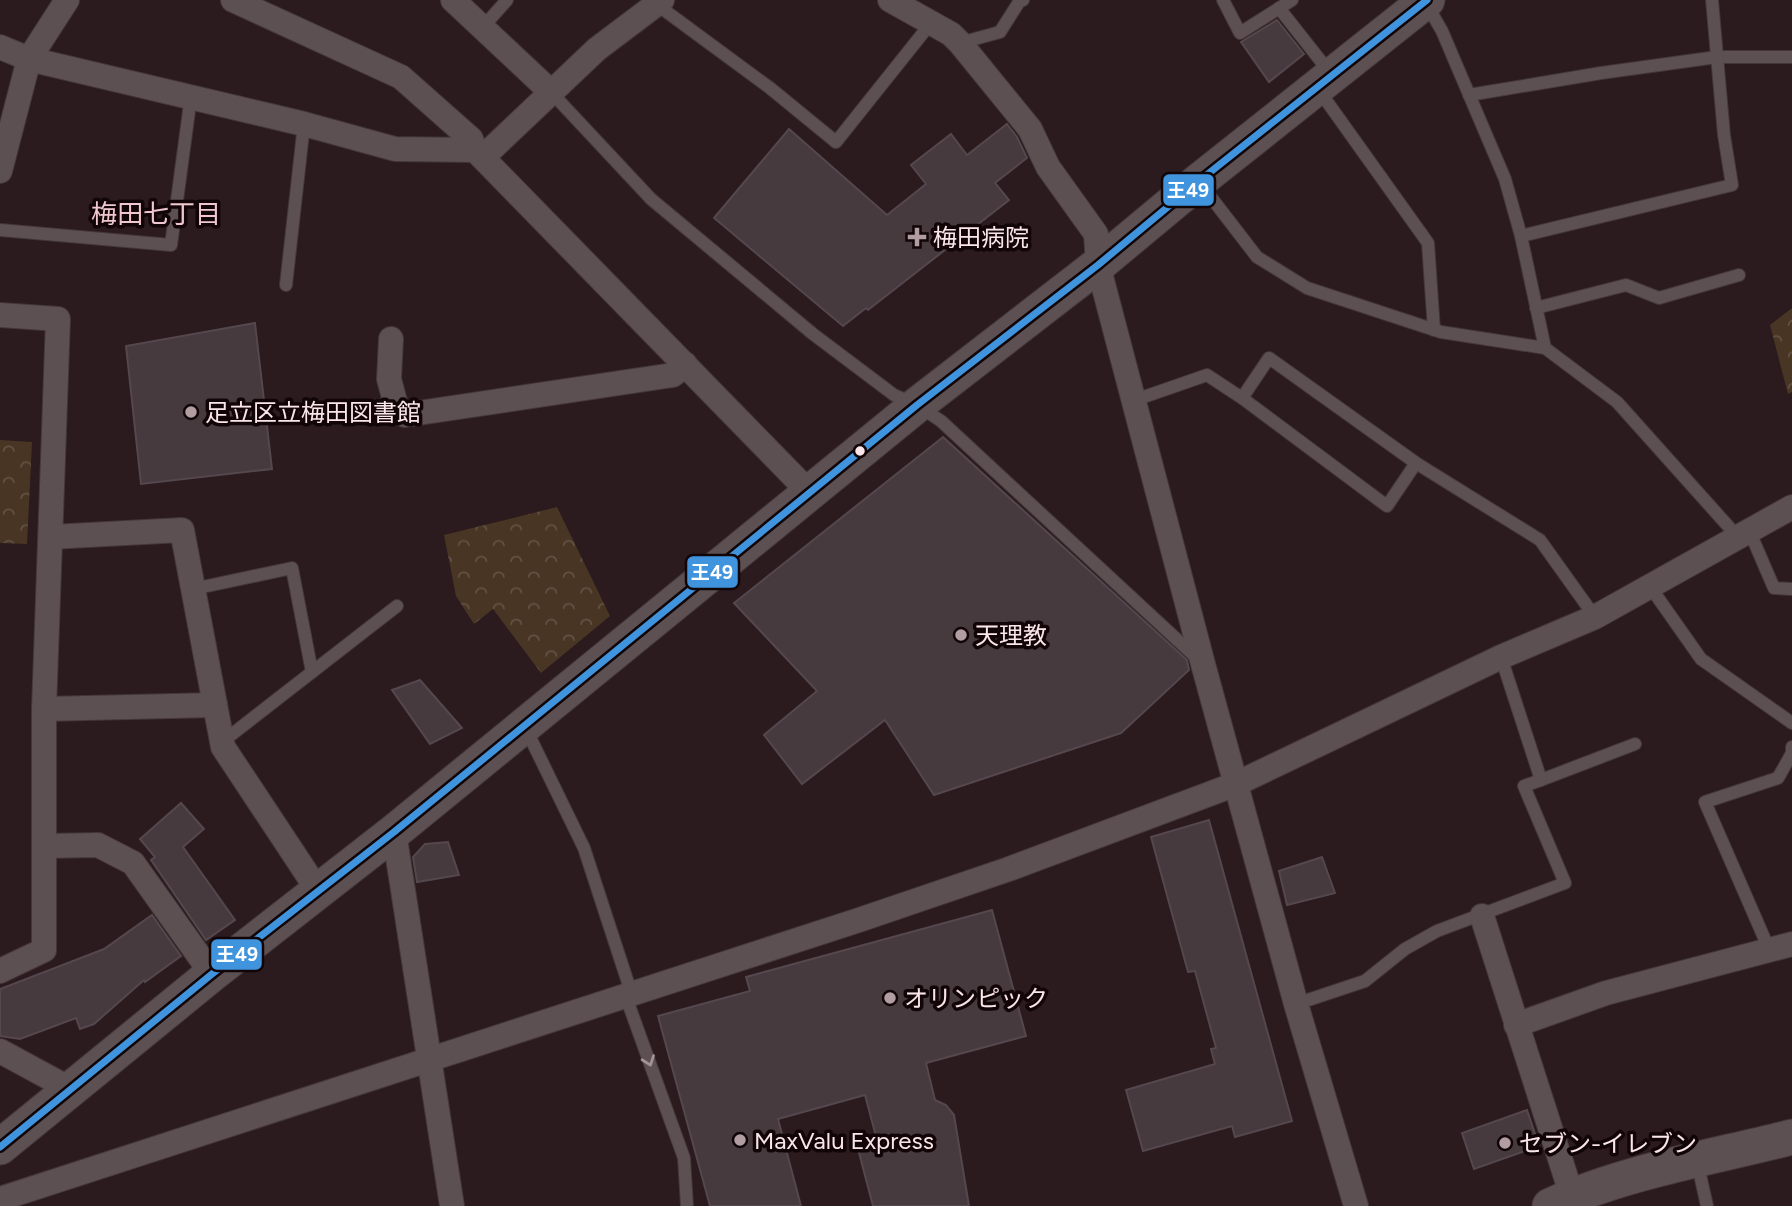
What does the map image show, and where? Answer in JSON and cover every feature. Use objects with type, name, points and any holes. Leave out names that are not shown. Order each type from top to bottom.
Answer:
[{"type":"street","points":[[0,171],[29,59],[67,0]]},
{"type":"street","points":[[233,0],[401,77],[471,139],[479,154],[810,493]]},
{"type":"street","points":[[453,0],[551,91]]},
{"type":"street","points":[[890,0],[951,34],[960,43],[1030,129],[1048,167],[1096,234],[1098,265],[1203,664],[1296,1004],[1356,1206]]},
{"type":"street","points":[[0,1147],[212,974],[319,892],[525,726],[917,405],[1098,265],[1199,181],[1426,1]]},
{"type":"street","points":[[0,47],[29,59],[191,96],[395,149],[479,154],[597,49],[659,2]]},
{"type":"street","points":[[0,315],[58,319],[44,709],[44,950],[0,971]]},
{"type":"street","points":[[391,339],[389,380],[397,409],[405,415],[673,375],[685,364]]},
{"type":"street","points":[[0,1199],[430,1058],[629,996],[1009,869],[1236,784],[1501,657],[1595,617],[1792,507]]},
{"type":"street","points":[[51,537],[182,530],[223,747],[319,892]]},
{"type":"street","points":[[44,709],[215,705]]},
{"type":"street","points":[[394,832],[452,1206]]},
{"type":"street","points":[[45,846],[98,845],[132,863],[212,974]]},
{"type":"street","points":[[1482,916],[1516,1025],[1561,1201],[1641,1174],[1792,1137]]},
{"type":"street","points":[[1516,1025],[1606,992],[1780,946]]},
{"type":"street","points":[[0,1051],[72,1090]]},
{"type":"lane","points":[[482,28],[507,0]]},
{"type":"lane","points":[[960,43],[1000,32],[1023,0]]},
{"type":"lane","points":[[1223,0],[1240,33],[1292,0]]},
{"type":"lane","points":[[1521,236],[1732,185],[1712,0]]},
{"type":"lane","points":[[1426,1],[1442,31],[1505,179],[1521,236],[1545,348]]},
{"type":"lane","points":[[659,2],[836,142],[930,23]]},
{"type":"lane","points":[[1279,8],[1428,243],[1434,330]]},
{"type":"lane","points":[[1469,95],[1717,57],[1792,57]]},
{"type":"lane","points":[[551,91],[662,207],[813,334],[894,395],[917,405],[941,421],[1203,664]]},
{"type":"lane","points":[[0,230],[171,245],[191,96]]},
{"type":"lane","points":[[286,285],[304,124]]},
{"type":"lane","points":[[1199,181],[1257,257],[1307,288],[1434,330],[1545,348],[1617,402],[1743,533],[1774,588],[1792,589]]},
{"type":"lane","points":[[1536,308],[1626,285],[1659,298],[1739,275]]},
{"type":"lane","points":[[1242,398],[1269,358],[1416,463],[1540,540],[1595,617]]},
{"type":"lane","points":[[1135,400],[1207,375],[1387,506],[1416,463]]},
{"type":"lane","points":[[193,589],[292,568],[312,672]]},
{"type":"lane","points":[[1651,587],[1701,659],[1792,723]]},
{"type":"lane","points":[[222,742],[397,606]]},
{"type":"lane","points":[[1501,657],[1541,780]]},
{"type":"lane","points":[[525,726],[584,849],[629,996],[684,1158],[687,1206]]},
{"type":"lane","points":[[1296,1004],[1365,981],[1405,949],[1437,931],[1565,883],[1524,786],[1635,744]]},
{"type":"lane","points":[[1780,946],[1705,802],[1778,778],[1792,753],[1792,747]]},
{"type":"lane","points":[[1697,1161],[1707,1206]]},
{"type":"green space","points":[[1792,308],[1792,392],[1788,394],[1770,325]]},
{"type":"green space","points":[[0,440],[32,442],[27,544],[0,543]]},
{"type":"green space","points":[[557,507],[610,616],[541,673],[493,609],[474,624],[456,596],[444,535]]},
{"type":"building","points":[[1277,20],[1304,54],[1269,82],[1241,42]]},
{"type":"building","points":[[1007,124],[1027,158],[995,183],[1009,200],[868,310],[866,308],[843,326],[714,218],[789,129],[887,215],[926,184],[911,165],[951,134],[967,155]]},
{"type":"building","points":[[255,323],[272,469],[141,484],[126,346]]},
{"type":"building","name":"天理教","points":[[943,437],[1187,660],[1189,670],[1121,733],[934,795],[885,720],[802,784],[764,735],[817,691],[734,603]]},
{"type":"building","points":[[420,680],[462,728],[430,744],[392,690]]},
{"type":"building","points":[[181,803],[204,829],[183,847],[235,920],[206,940],[151,860],[155,857],[140,839]]},
{"type":"building","points":[[1209,820],[1292,1121],[1235,1137],[1232,1126],[1143,1151],[1126,1090],[1215,1064],[1211,1049],[1216,1048],[1195,971],[1188,972],[1151,837]]},
{"type":"building","points":[[448,842],[459,875],[417,882],[413,857],[425,844]]},
{"type":"building","points":[[1322,857],[1335,893],[1287,905],[1279,871]]},
{"type":"building","points":[[992,910],[1026,1036],[926,1063],[935,1100],[946,1105],[954,1115],[969,1206],[873,1206],[858,1149],[878,1144],[865,1095],[778,1119],[801,1206],[710,1206],[658,1016],[750,991],[746,977]]},
{"type":"building","points":[[152,915],[181,956],[145,982],[144,980],[94,1024],[80,1029],[76,1018],[20,1039],[0,1036],[0,989],[104,949]]},
{"type":"building","points":[[1527,1110],[1539,1146],[1474,1169],[1462,1133]]},
{"type":"transit line","name":"王49","points":[[0,1147],[212,974],[394,832],[917,405],[1098,265],[1427,0]]},
{"type":"place","name":"梅田病院","points":[[917,237]]},
{"type":"place","name":"足立区立梅田図書館","points":[[191,412]]},
{"type":"place","name":"天理教","points":[[961,635]]},
{"type":"place","name":"オリンピック","points":[[890,998]]},
{"type":"place","name":"MaxValu Express","points":[[740,1140]]},
{"type":"place","name":"セブン-イレブン","points":[[1505,1143]]},
{"type":"district","name":"梅田七丁目","points":[[156,214]]}]
